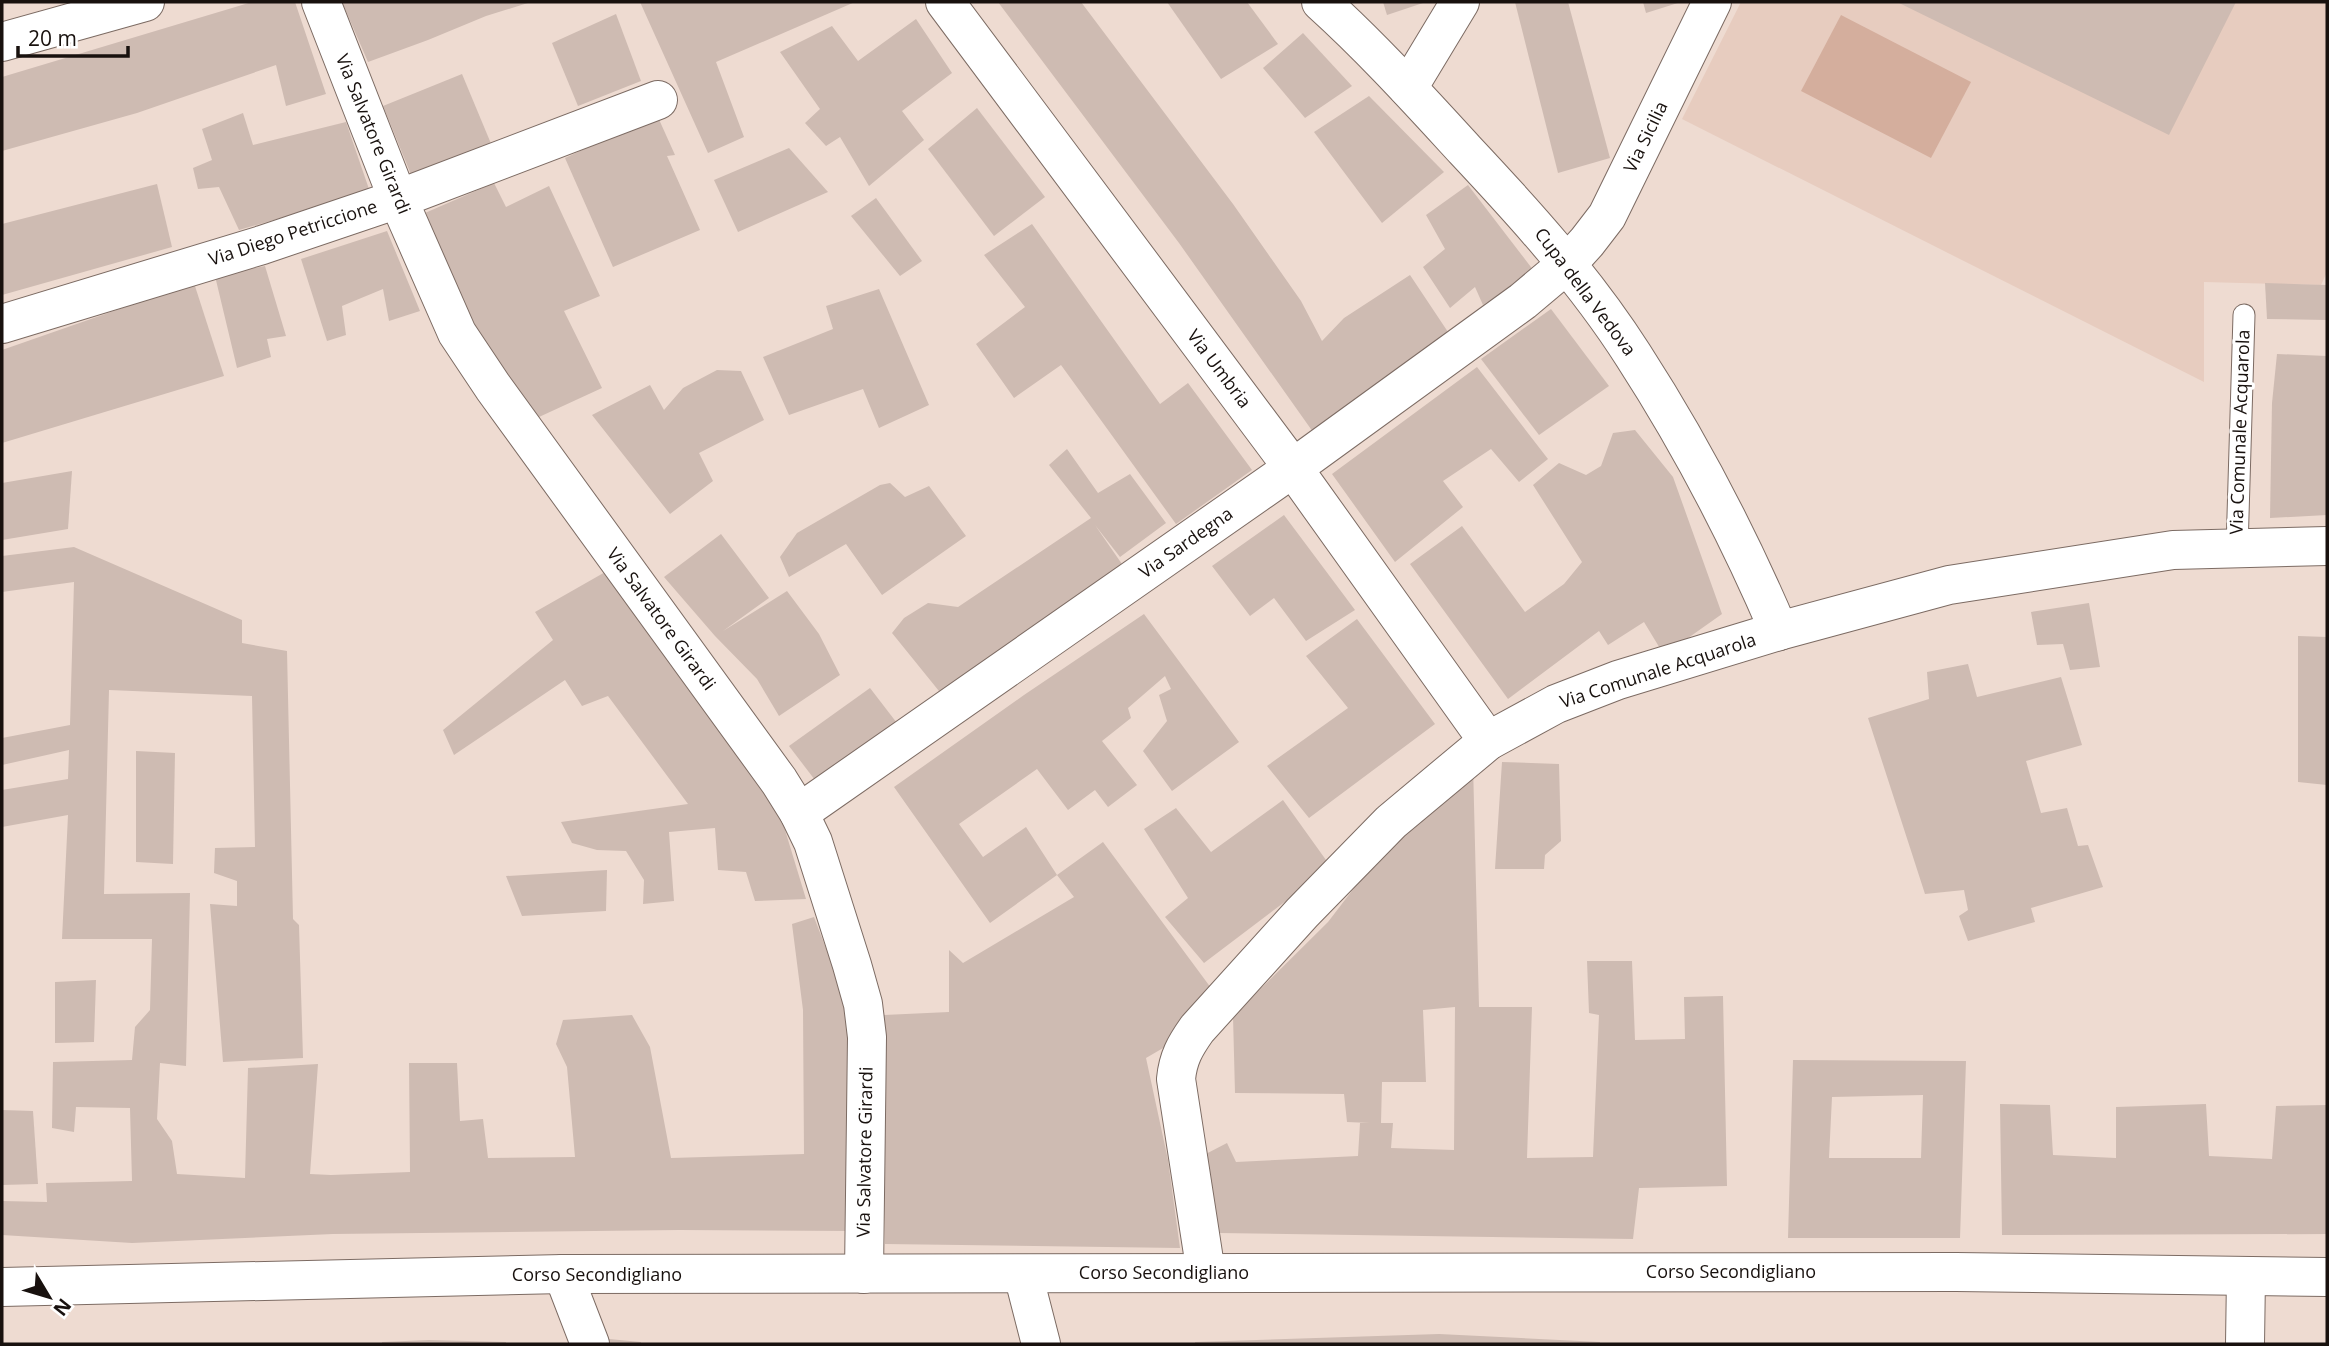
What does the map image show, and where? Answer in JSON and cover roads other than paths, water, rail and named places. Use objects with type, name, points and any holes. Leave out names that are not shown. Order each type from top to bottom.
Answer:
[{"type":"street","points":[[2,42],[145,2]]},
{"type":"street","name":"Via Salvatore Girardi","points":[[321,2],[398,199],[457,333],[493,387],[779,782],[799,813],[813,842],[863,1004],[867,1037],[864,1274]]},
{"type":"street","name":"Via Umbria","points":[[944,2],[1293,468],[1488,741]]},
{"type":"street","name":"Cupa della Vedova","points":[[1321,2],[1408,88],[1567,264],[1634,355],[1720,502],[1779,631]]},
{"type":"street","points":[[1408,88],[1460,2]]},
{"type":"street","name":"Via Sicilia","points":[[1567,264],[1607,216],[1712,2]]},
{"type":"street","name":"Via Diego Petriccione","points":[[2,324],[262,245],[398,199],[658,100]]},
{"type":"street","name":"Via Sardegna","points":[[799,813],[1293,468],[1522,301],[1567,264]]},
{"type":"street","name":"Via Comunale Acquarola","points":[[1206,1273],[1176,1079],[1177,1061],[1197,1030],[1301,913],[1391,822],[1488,741],[1556,704],[1618,680],[1779,631],[1949,585],[2173,550],[2327,546]]},
{"type":"street","name":"Corso Secondigliano","points":[[2,1287],[563,1274],[1956,1272],[2327,1277]]},
{"type":"street","points":[[563,1274],[590,1344]]},
{"type":"street","points":[[1023,1274],[1041,1344]]},
{"type":"street","points":[[2245,1344],[2246,1276]]},
{"type":"lane","name":"Via Comunale Acquarola","points":[[2237,549],[2244,315]]}]
